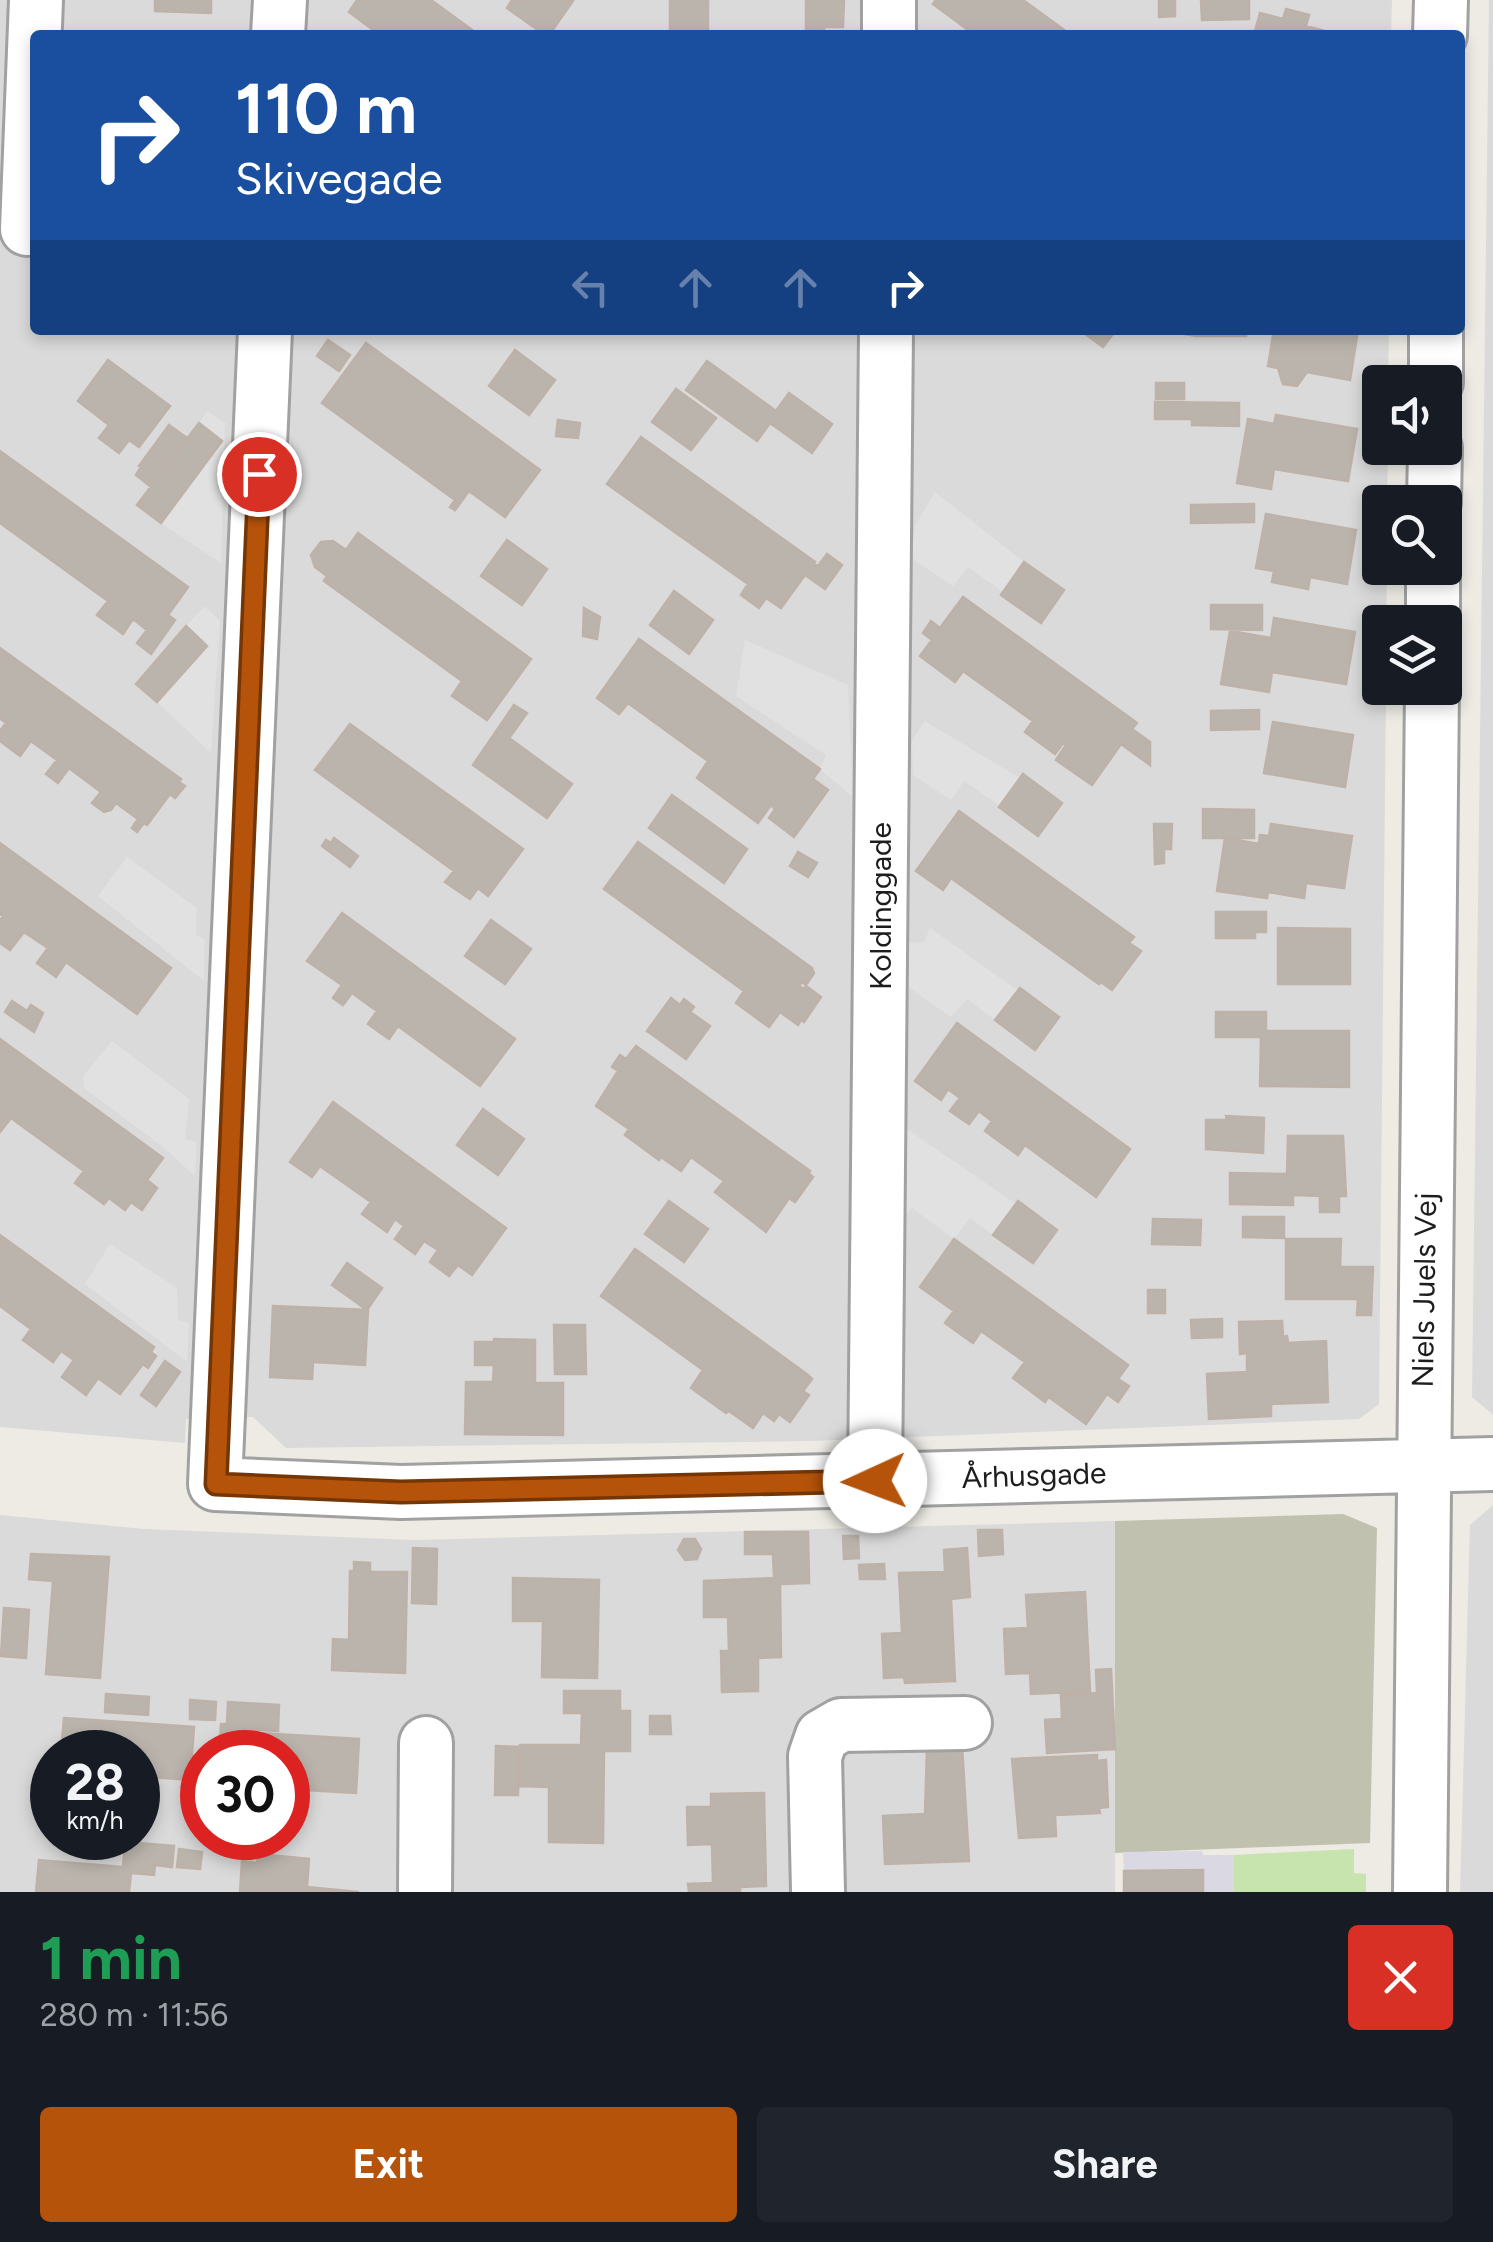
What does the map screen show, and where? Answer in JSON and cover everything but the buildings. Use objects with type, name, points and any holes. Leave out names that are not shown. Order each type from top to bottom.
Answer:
[{"type":"street","points":[[35,30],[36,0]]},
{"type":"street","points":[[278,30],[280,0]]},
{"type":"street","points":[[889,0],[889,30]]},
{"type":"street","points":[[1440,30],[1441,0]]},
{"type":"street","points":[[27,229],[30,160]]},
{"type":"street","name":"Århusgade","points":[[265,335],[216,1484],[401,1492],[1493,1464]]},
{"type":"street","name":"Koldinggade","points":[[875,1481],[886,335]]},
{"type":"street","points":[[1436,335],[1436,365]]},
{"type":"street","name":"Niels Juels Vej","points":[[1420,1892],[1432,705]]},
{"type":"street","points":[[818,1892],[815,1756],[822,1736],[841,1725],[966,1724]]},
{"type":"street","points":[[424,1892],[426,1743]]},
{"type":"shaded area","points":[[0,0],[1392,0],[1391,30],[30,30],[30,335],[1389,335],[1388,365],[1362,365],[1362,465],[1388,465],[1387,485],[1362,485],[1362,585],[1387,585],[1386,605],[1362,605],[1362,705],[1386,705],[1379,1404],[1359,1419],[811,1441],[286,1448],[253,1417],[186,1419],[185,1443],[0,1427]]},
{"type":"shaded area","points":[[1489,0],[1493,0],[1493,1415],[1472,1397]]},
{"type":"shaded area","points":[[207,411],[225,423],[221,563],[161,523],[222,441],[199,423]]},
{"type":"shaded area","points":[[935,492],[1024,562],[1003,592],[968,567],[953,586],[911,558],[915,526]]},
{"type":"shaded area","points":[[205,606],[220,621],[211,753],[157,702],[207,646],[186,626]]},
{"type":"shaded area","points":[[745,640],[848,685],[853,797],[820,769],[826,755],[736,696]]},
{"type":"shaded area","points":[[925,721],[1020,778],[1000,806],[964,781],[951,800],[913,775],[912,740]]},
{"type":"shaded area","points":[[127,857],[197,908],[196,934],[205,940],[204,981],[98,896]]},
{"type":"shaded area","points":[[930,928],[1017,990],[995,1020],[967,999],[951,1017],[904,984],[906,943],[924,942]]},
{"type":"shaded area","points":[[112,1041],[189,1099],[185,1139],[197,1142],[195,1176],[83,1087],[84,1075]]},
{"type":"shaded area","points":[[904,1127],[1016,1204],[993,1235],[970,1218],[954,1239],[912,1208],[905,1215]]},
{"type":"shaded area","points":[[110,1244],[177,1288],[178,1320],[189,1323],[187,1362],[85,1284]]},
{"type":"shaded area","points":[[1493,1505],[1493,1892],[1460,1892],[1470,1525]]},
{"type":"shaded area","points":[[1343,1514],[1377,1528],[1370,1843],[1115,1853],[1115,1521]]},
{"type":"shaded area","points":[[0,1515],[144,1529],[415,1540],[1115,1521],[1115,1892],[0,1892]]},
{"type":"shaded area","points":[[1202,1851],[1203,1855],[1234,1855],[1234,1892],[1203,1892],[1202,1870],[1124,1871],[1123,1852]]},
{"type":"green space","points":[[1354,1849],[1354,1873],[1366,1874],[1366,1892],[1234,1892],[1234,1855]]},
{"type":"route","points":[[259,474],[216,1484],[401,1492],[875,1481]]}]
